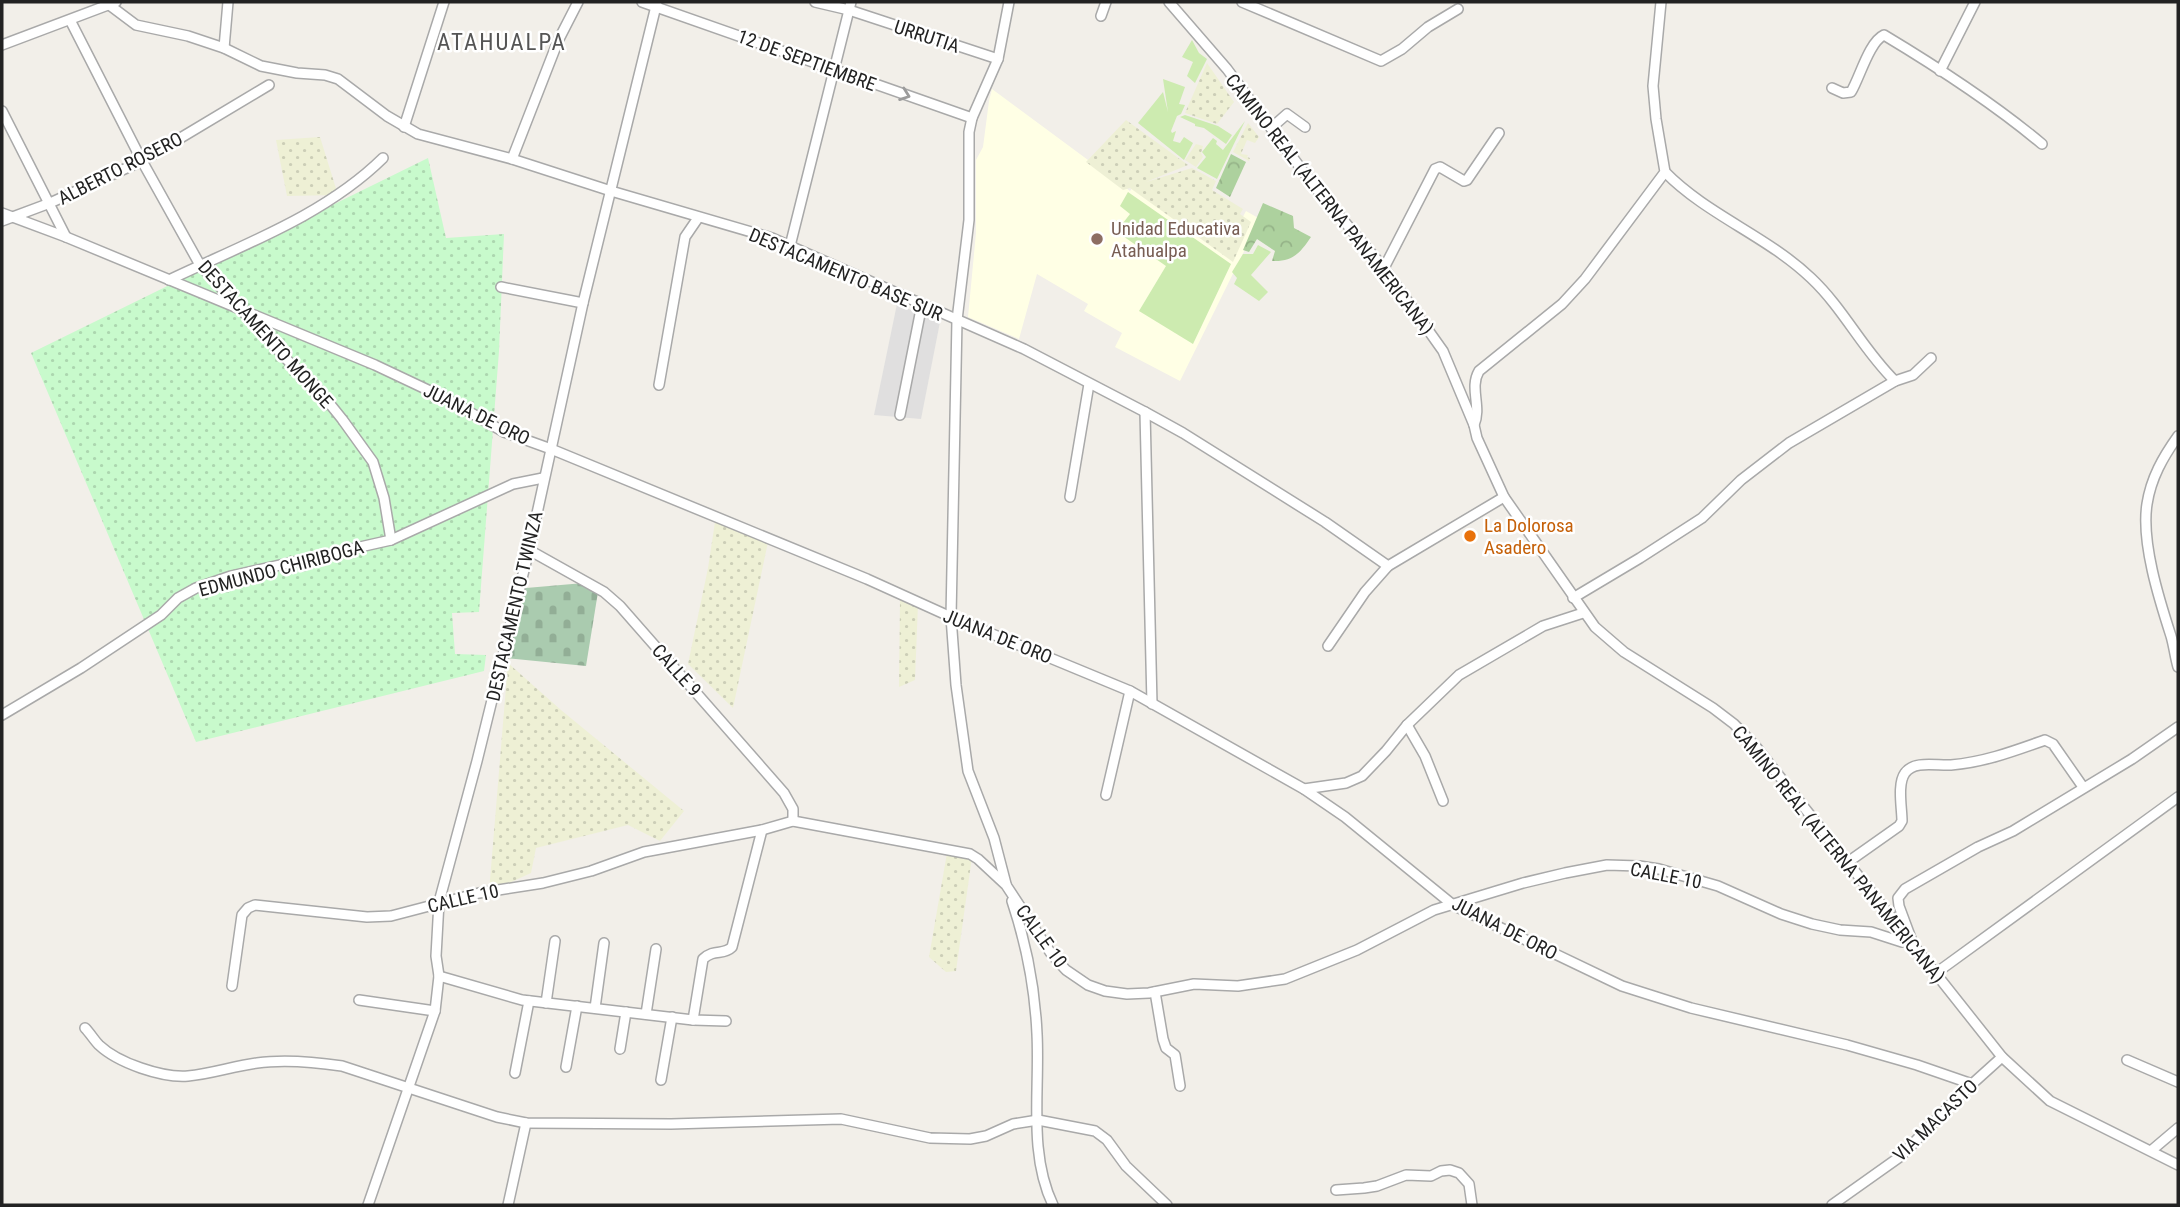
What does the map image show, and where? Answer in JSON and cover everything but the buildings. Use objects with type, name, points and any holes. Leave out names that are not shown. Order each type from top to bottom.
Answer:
[{"type":"street","points":[[224,48],[228,2]]},
{"type":"street","points":[[404,127],[444,2]]},
{"type":"street","points":[[512,159],[558,41],[578,2]]},
{"type":"street","name":"12 DE SEPTIEMBRE","points":[[642,2],[657,4],[972,118]]},
{"type":"street","name":"URRUTIA","points":[[816,2],[850,6],[998,59]]},
{"type":"street","points":[[1009,2],[998,59],[972,118],[969,132],[969,220],[957,320],[951,617],[956,685],[968,771],[994,838],[1026,947],[1037,1032],[1039,1163],[1053,1205]]},
{"type":"street","points":[[1101,16],[1106,2]]},
{"type":"street","name":"CAMINO REAL (ALTERNA PANAMERICANA)","points":[[1170,2],[1227,69],[1314,186],[1384,268],[1443,351],[1477,438],[1504,497],[1583,613],[1610,642],[1713,708],[1734,724],[1757,748],[2002,1057],[2050,1101],[2178,1165]]},
{"type":"street","points":[[1242,2],[1381,61],[1458,9]]},
{"type":"street","points":[[1661,2],[1653,86],[1664,172],[1695,198],[1790,260],[1811,278],[1833,301],[1878,365],[1895,382]]},
{"type":"street","points":[[1940,71],[1975,2]]},
{"type":"street","points":[[2,45],[112,3]]},
{"type":"street","name":"DESTACAMENTO BASE SUR","points":[[112,3],[136,25],[188,36],[224,48],[261,66],[338,79],[404,127],[418,134],[512,159],[698,218],[772,238],[1024,349],[1183,433],[1325,522],[1388,566]]},
{"type":"street","name":"DESTACAMENTO TWINZA","points":[[368,1205],[435,1011],[439,976],[436,956],[439,902],[477,761],[528,550],[583,303],[657,4]]},
{"type":"street","points":[[790,246],[850,6]]},
{"type":"street","name":"DESTACAMENTO MONGE","points":[[70,20],[142,161],[200,265],[291,364],[313,383],[373,462],[384,498],[391,540]]},
{"type":"street","points":[[1832,88],[1843,93],[1851,92],[1873,45],[1881,36],[1893,41],[2014,120],[2042,144]]},
{"type":"street","name":"ALBERTO ROSERO","points":[[2,221],[50,203],[142,161],[270,85]]},
{"type":"street","points":[[2,111],[66,237]]},
{"type":"street","points":[[1271,128],[1287,114],[1305,127]]},
{"type":"street","points":[[1384,268],[1435,169],[1440,167],[1464,181],[1467,180],[1499,133]]},
{"type":"street","points":[[169,280],[297,219],[363,177],[383,158]]},
{"type":"street","points":[[1474,425],[1478,412],[1474,379],[1479,371],[1562,304],[1585,279],[1664,172]]},
{"type":"street","name":"JUANA DE ORO","points":[[2,213],[375,365],[447,399],[504,432],[867,579],[1130,691],[1304,789],[1345,817],[1454,905],[1622,986],[1691,1008],[1847,1045],[1972,1084]]},
{"type":"street","points":[[659,385],[685,237],[698,218]]},
{"type":"street","points":[[501,287],[583,303]]},
{"type":"street","points":[[900,415],[922,304]]},
{"type":"street","points":[[1573,597],[1702,518],[1741,480],[1789,443],[1895,382],[1913,375],[1931,358]]},
{"type":"street","points":[[1070,497],[1089,384]]},
{"type":"street","points":[[1145,412],[1152,704]]},
{"type":"street","points":[[2178,436],[2160,463],[2151,487],[2146,505],[2146,524],[2155,585],[2178,667]]},
{"type":"street","name":"EDMUNDO CHIRIBOGA","points":[[2,715],[161,615],[178,598],[196,588],[231,576],[391,540],[513,484],[544,478]]},
{"type":"street","points":[[1328,646],[1365,592],[1388,566],[1504,497]]},
{"type":"street","name":"CALLE 9","points":[[528,550],[604,592],[620,606],[784,793],[793,808],[793,821]]},
{"type":"street","points":[[1304,789],[1346,783],[1362,776],[1408,725],[1459,675],[1543,626],[1583,613]]},
{"type":"street","points":[[1106,795],[1130,691]]},
{"type":"street","points":[[1408,725],[1425,756],[1443,800]]},
{"type":"street","points":[[1912,941],[1899,906],[1898,898],[1905,889],[1978,847],[2012,831],[2132,759],[2178,727]]},
{"type":"street","points":[[1848,862],[1899,826],[1902,821],[1902,779],[1910,768],[1916,765],[1948,765],[1989,760],[2045,740],[2053,744],[2083,787]]},
{"type":"street","points":[[1936,972],[2178,797]]},
{"type":"street","name":"CALLE 10","points":[[232,986],[242,915],[255,905],[379,918],[488,891],[543,883],[644,852],[762,830],[793,821],[970,854],[1006,885],[1052,955],[1075,978],[1105,991],[1127,994],[1155,992],[1194,984],[1238,986],[1285,979],[1357,950],[1434,910],[1523,883],[1607,866],[1659,869],[1718,886],[1781,914],[1812,924],[1840,930],[1871,932],[1902,942],[1912,941]]},
{"type":"street","points":[[693,1020],[703,959],[709,954],[728,951],[732,947],[762,830]]},
{"type":"street","points":[[547,1003],[555,941]]},
{"type":"street","points":[[595,1008],[604,943]]},
{"type":"street","points":[[646,1014],[656,949]]},
{"type":"street","points":[[439,976],[529,1001],[693,1020],[726,1021]]},
{"type":"street","points":[[1155,992],[1163,1039],[1166,1048],[1175,1055],[1180,1086]]},
{"type":"street","points":[[359,1000],[435,1011]]},
{"type":"street","points":[[515,1073],[529,1001]]},
{"type":"street","points":[[566,1067],[577,1006]]},
{"type":"street","points":[[620,1049],[626,1012]]},
{"type":"street","points":[[661,1080],[672,1017]]},
{"type":"street","points":[[85,1028],[99,1045],[119,1059],[175,1076],[259,1063],[321,1063],[342,1066],[526,1124],[671,1124],[841,1119],[930,1138],[970,1139],[986,1136],[1013,1124],[1038,1120],[1095,1131],[1102,1135],[1126,1167],[1167,1205]]},
{"type":"street","name":"VIA MACASTO","points":[[1832,1205],[1901,1156],[2002,1057]]},
{"type":"street","points":[[2127,1060],[2178,1082]]},
{"type":"street","points":[[508,1205],[526,1124]]},
{"type":"street","points":[[2152,1150],[2178,1128]]},
{"type":"street","points":[[1336,1190],[1377,1186],[1406,1175],[1431,1176],[1450,1170],[1459,1173],[1469,1184],[1472,1205]]},
{"type":"shaded area","points":[[1207,63],[1234,102],[1217,124],[1185,113]]},
{"type":"shaded area","name":"Unidad Educativa Atahualpa","points":[[992,89],[1130,191],[1137,182],[1228,245],[1246,211],[1260,219],[1180,381],[1115,347],[1122,333],[1084,311],[1088,304],[1037,274],[1019,339],[968,317],[976,233],[976,160],[983,147]]},
{"type":"shaded area","points":[[1126,120],[1188,165],[1146,182],[1192,168],[1216,181],[1212,190],[1243,209],[1240,214],[1251,222],[1233,262],[1130,188],[1123,190],[1086,162]]},
{"type":"shaded area","points":[[1248,123],[1259,137],[1255,143],[1247,140],[1241,154],[1248,155],[1249,161],[1233,152]]},
{"type":"shaded area","points":[[320,137],[338,195],[287,196],[276,140]]},
{"type":"shaded area","points":[[1196,144],[1203,146],[1203,157],[1196,167],[1185,160]]},
{"type":"shaded area","points":[[897,304],[940,322],[921,419],[874,415]]},
{"type":"shaded area","points":[[715,522],[768,542],[733,708],[688,664]]},
{"type":"shaded area","points":[[900,600],[918,604],[915,680],[899,687]]},
{"type":"shaded area","points":[[508,663],[684,811],[660,841],[628,825],[536,848],[531,873],[489,892]]},
{"type":"shaded area","points":[[947,853],[972,857],[956,971],[946,972],[929,957]]},
{"type":"green space","points":[[1192,40],[1199,53],[1207,59],[1195,83],[1187,76],[1193,62],[1182,57]]},
{"type":"green space","points":[[1163,79],[1185,87],[1179,104],[1185,105],[1171,131],[1176,131],[1173,141],[1180,143],[1184,137],[1193,143],[1184,160],[1138,123],[1163,92],[1168,112]]},
{"type":"green space","points":[[1185,115],[1218,126],[1232,135],[1226,144],[1204,128],[1180,117]]},
{"type":"green space","points":[[1245,121],[1217,179],[1197,168],[1206,157],[1202,152],[1213,138],[1223,150]]},
{"type":"green space","points":[[1231,154],[1246,162],[1230,197],[1216,188]]},
{"type":"green space","points":[[428,158],[446,238],[504,234],[499,351],[479,612],[452,613],[455,654],[486,655],[484,671],[196,742],[31,353]]},
{"type":"green space","points":[[1128,192],[1231,264],[1193,344],[1139,311],[1166,266],[1110,227],[1115,220],[1123,223],[1130,214],[1120,206]]},
{"type":"green space","points":[[1263,203],[1293,216],[1294,228],[1311,237],[1291,258],[1272,261],[1275,251],[1257,239],[1249,252],[1243,250]]},
{"type":"green space","points":[[1258,245],[1271,252],[1251,275],[1268,292],[1259,301],[1234,284],[1237,278],[1232,272],[1243,254],[1253,254]]},
{"type":"green space","points":[[584,583],[598,592],[586,666],[506,658],[520,594],[526,588]]},
{"type":"place","name":"Unidad Educativa Atahualpa","points":[[1097,239]]},
{"type":"place","name":"La Dolorosa Asadero","points":[[1470,536]]},
{"type":"district","name":"ATAHUALPA","points":[[502,42]]}]
